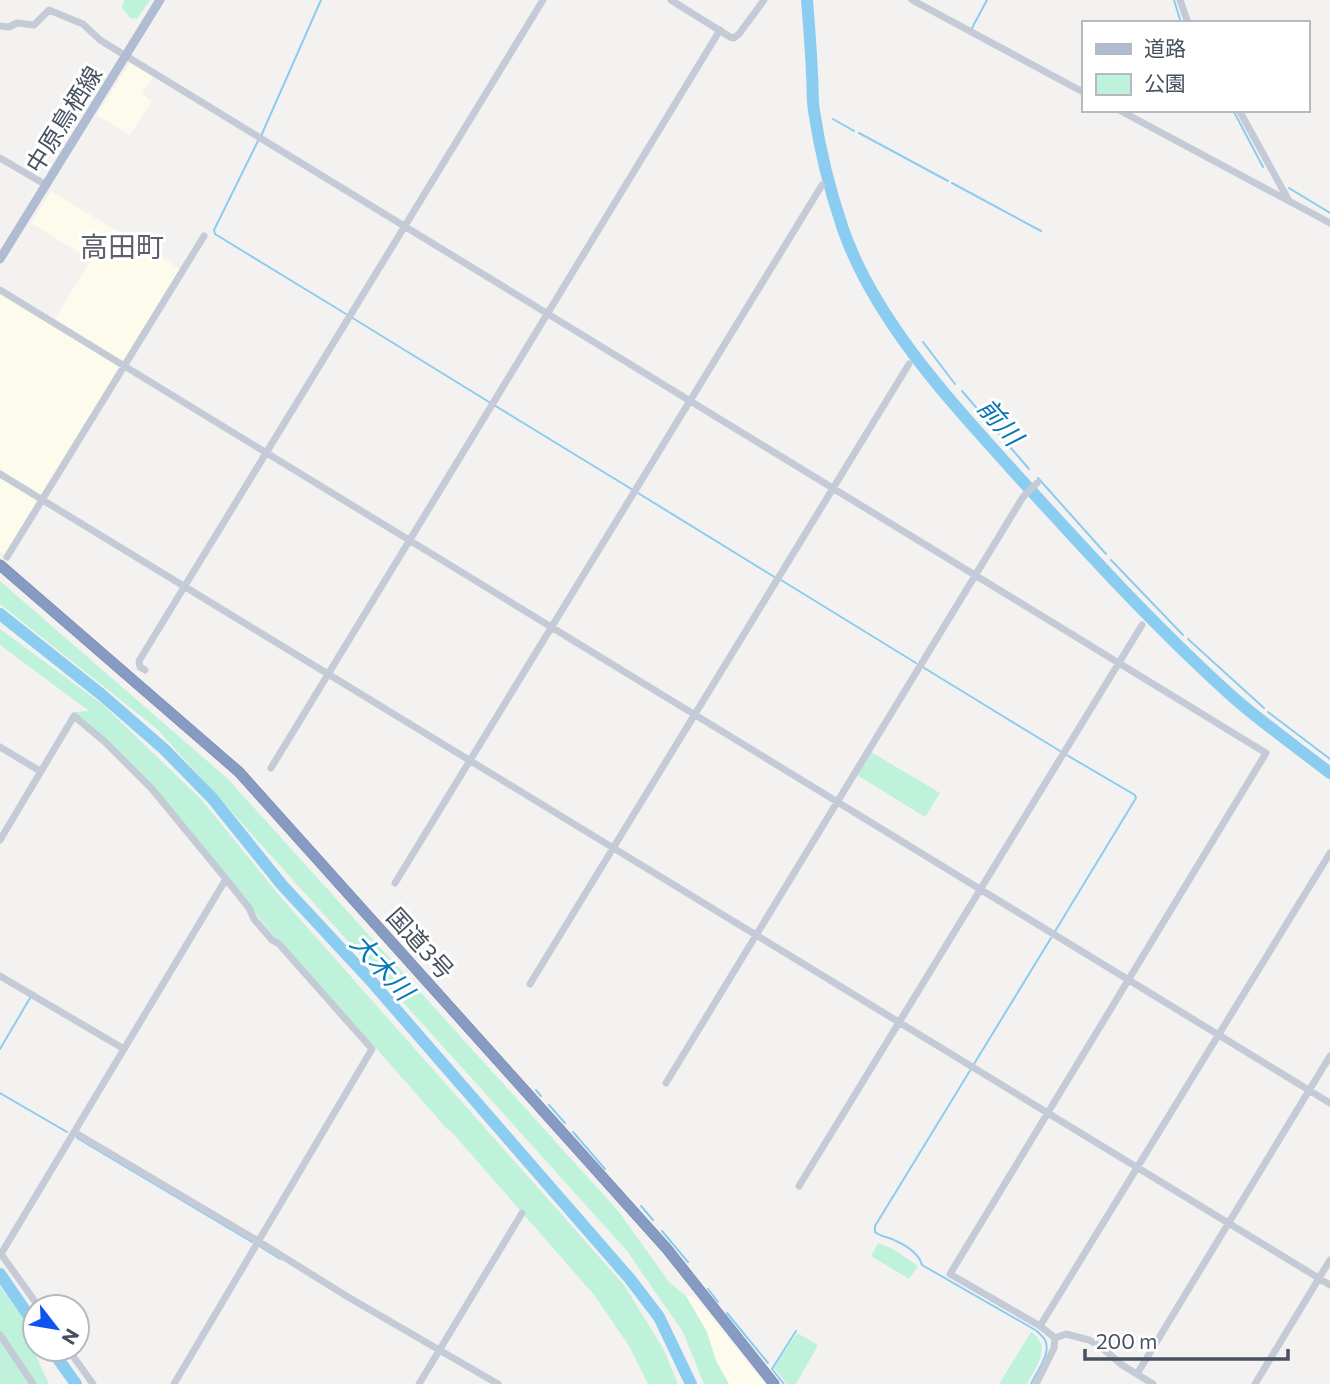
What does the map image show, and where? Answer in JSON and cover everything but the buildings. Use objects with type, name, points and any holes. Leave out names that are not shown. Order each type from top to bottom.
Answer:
[{"type":"highway","name":"国道3号","points":[[4,561],[212,747],[256,790],[667,1249],[775,1384]]},
{"type":"main road","name":"中原鳥栖線","points":[[0,259],[160,0]]},
{"type":"street","points":[[145,670],[140,667],[139,661],[543,0]]},
{"type":"street","points":[[671,0],[734,38],[764,0]]},
{"type":"street","points":[[912,0],[1082,91]]},
{"type":"street","points":[[1180,0],[1187,21]]},
{"type":"street","points":[[0,26],[9,27],[17,23],[34,25],[49,10],[83,24],[100,40],[125,56],[1266,753],[950,1275],[1040,1326],[1055,1338]]},
{"type":"street","points":[[271,768],[720,30]]},
{"type":"street","points":[[1123,112],[1330,223]]},
{"type":"street","points":[[1239,112],[1289,201]]},
{"type":"street","points":[[0,158],[46,185]]},
{"type":"street","points":[[395,883],[822,185]]},
{"type":"street","points":[[4,561],[204,236]]},
{"type":"street","points":[[0,290],[1330,1103]]},
{"type":"street","points":[[530,984],[909,364]]},
{"type":"street","points":[[0,474],[1330,1285]]},
{"type":"street","points":[[666,1083],[1023,497],[1037,483]]},
{"type":"street","points":[[799,1185],[1142,625]]},
{"type":"street","points":[[0,840],[74,716],[105,742],[152,789],[226,879],[254,919],[372,1049],[174,1384]]},
{"type":"street","points":[[0,747],[40,771]]},
{"type":"street","points":[[1040,1326],[1330,853]]},
{"type":"street","points":[[29,1293],[1,1253],[226,879]]},
{"type":"street","points":[[0,975],[124,1049]]},
{"type":"street","points":[[1137,1374],[1330,1056]]},
{"type":"street","points":[[74,1132],[498,1384]]},
{"type":"street","points":[[419,1384],[522,1213]]},
{"type":"street","points":[[1255,1384],[1330,1260]]},
{"type":"street","points":[[1055,1338],[1066,1334],[1089,1340],[1153,1384]]},
{"type":"street","points":[[0,1335],[33,1384]]},
{"type":"street","points":[[1036,1384],[1055,1348],[1055,1338]]},
{"type":"street","points":[[78,1363],[93,1384]]},
{"type":"shaded area","points":[[131,61],[154,75],[142,94],[152,101],[130,135],[97,115]]},
{"type":"shaded area","points":[[51,191],[110,227],[90,259],[31,223]]},
{"type":"shaded area","points":[[111,227],[180,269],[124,362],[55,319]]},
{"type":"shaded area","points":[[0,293],[121,367],[42,496],[0,470]]},
{"type":"shaded area","points":[[0,478],[38,501],[5,556],[0,551]]},
{"type":"shaded area","points":[[686,1296],[695,1297],[765,1384],[729,1384],[716,1361],[707,1332]]},
{"type":"green space","points":[[124,0],[150,0],[137,19],[130,18],[122,8]]},
{"type":"green space","points":[[0,581],[228,779],[619,1212],[669,1282],[686,1296],[707,1332],[716,1361],[729,1384],[704,1384],[683,1332],[627,1251],[157,729],[0,604]]},
{"type":"green space","points":[[0,629],[102,704],[201,799],[283,900],[624,1285],[664,1350],[678,1384],[648,1384],[629,1346],[595,1296],[450,1130],[270,932],[228,878],[108,742],[73,712],[89,711],[0,645]]},
{"type":"green space","points":[[871,752],[940,793],[925,817],[857,775]]},
{"type":"green space","points":[[878,1243],[893,1249],[918,1266],[909,1279],[871,1256]]},
{"type":"green space","points":[[0,1286],[21,1315],[21,1363],[39,1363],[49,1384],[0,1384]]},
{"type":"green space","points":[[1031,1332],[1038,1338],[1042,1350],[1027,1384],[999,1384]]},
{"type":"green space","points":[[797,1333],[818,1345],[796,1384],[787,1384],[774,1368]]},
{"type":"waterway","points":[[261,136],[321,0]]},
{"type":"waterway","name":"前川","points":[[807,0],[813,106],[830,186],[857,263],[895,328],[966,419],[1149,617],[1234,698],[1330,773]]},
{"type":"waterway","points":[[972,28],[987,0]]},
{"type":"waterway","points":[[1174,0],[1180,21]]},
{"type":"waterway","points":[[1234,112],[1263,167]]},
{"type":"waterway","points":[[833,119],[854,131]]},
{"type":"waterway","points":[[859,133],[948,181]]},
{"type":"waterway","points":[[258,141],[214,230],[215,234],[346,314]]},
{"type":"waterway","points":[[952,183],[1041,231]]},
{"type":"waterway","points":[[1289,188],[1330,213]]},
{"type":"waterway","points":[[351,317],[489,402]]},
{"type":"waterway","points":[[923,342],[955,384]]},
{"type":"waterway","points":[[962,391],[1029,469]]},
{"type":"waterway","points":[[494,405],[633,490]]},
{"type":"waterway","points":[[1038,478],[1106,554]]},
{"type":"waterway","points":[[638,493],[776,578]]},
{"type":"waterway","points":[[1111,560],[1183,635]]},
{"type":"waterway","points":[[781,580],[916,663]]},
{"type":"waterway","name":"大木川","points":[[0,614],[102,695],[164,749],[212,798],[282,885],[372,982],[630,1279],[659,1317],[691,1384]]},
{"type":"waterway","points":[[1188,639],[1264,708]]},
{"type":"waterway","points":[[921,666],[1060,751]]},
{"type":"waterway","points":[[1268,712],[1330,759]]},
{"type":"waterway","points":[[1054,933],[1136,798],[1065,754]]},
{"type":"waterway","points":[[974,1064],[1051,938]]},
{"type":"waterway","points":[[0,1049],[30,998]]},
{"type":"waterway","points":[[971,1069],[875,1226],[875,1232],[904,1245],[915,1254],[922,1265],[1037,1331],[1047,1345],[1042,1363],[1031,1384]]},
{"type":"waterway","points":[[536,1090],[541,1096]]},
{"type":"waterway","points":[[0,1093],[67,1132]]},
{"type":"waterway","points":[[549,1105],[565,1123]]},
{"type":"waterway","points":[[573,1132],[605,1169]]},
{"type":"waterway","points":[[77,1138],[252,1242]]},
{"type":"waterway","points":[[641,1206],[653,1220]]},
{"type":"waterway","points":[[662,1231],[688,1262]]},
{"type":"waterway","points":[[261,1247],[280,1259]]},
{"type":"waterway","points":[[0,1274],[21,1305]]},
{"type":"waterway","points":[[708,1289],[718,1302]]},
{"type":"waterway","points":[[727,1313],[768,1363]]},
{"type":"waterway","points":[[784,1384],[772,1369],[796,1331]]},
{"type":"waterway","points":[[61,1363],[76,1384]]},
{"type":"district","name":"高田町","points":[[122,246]]}]
